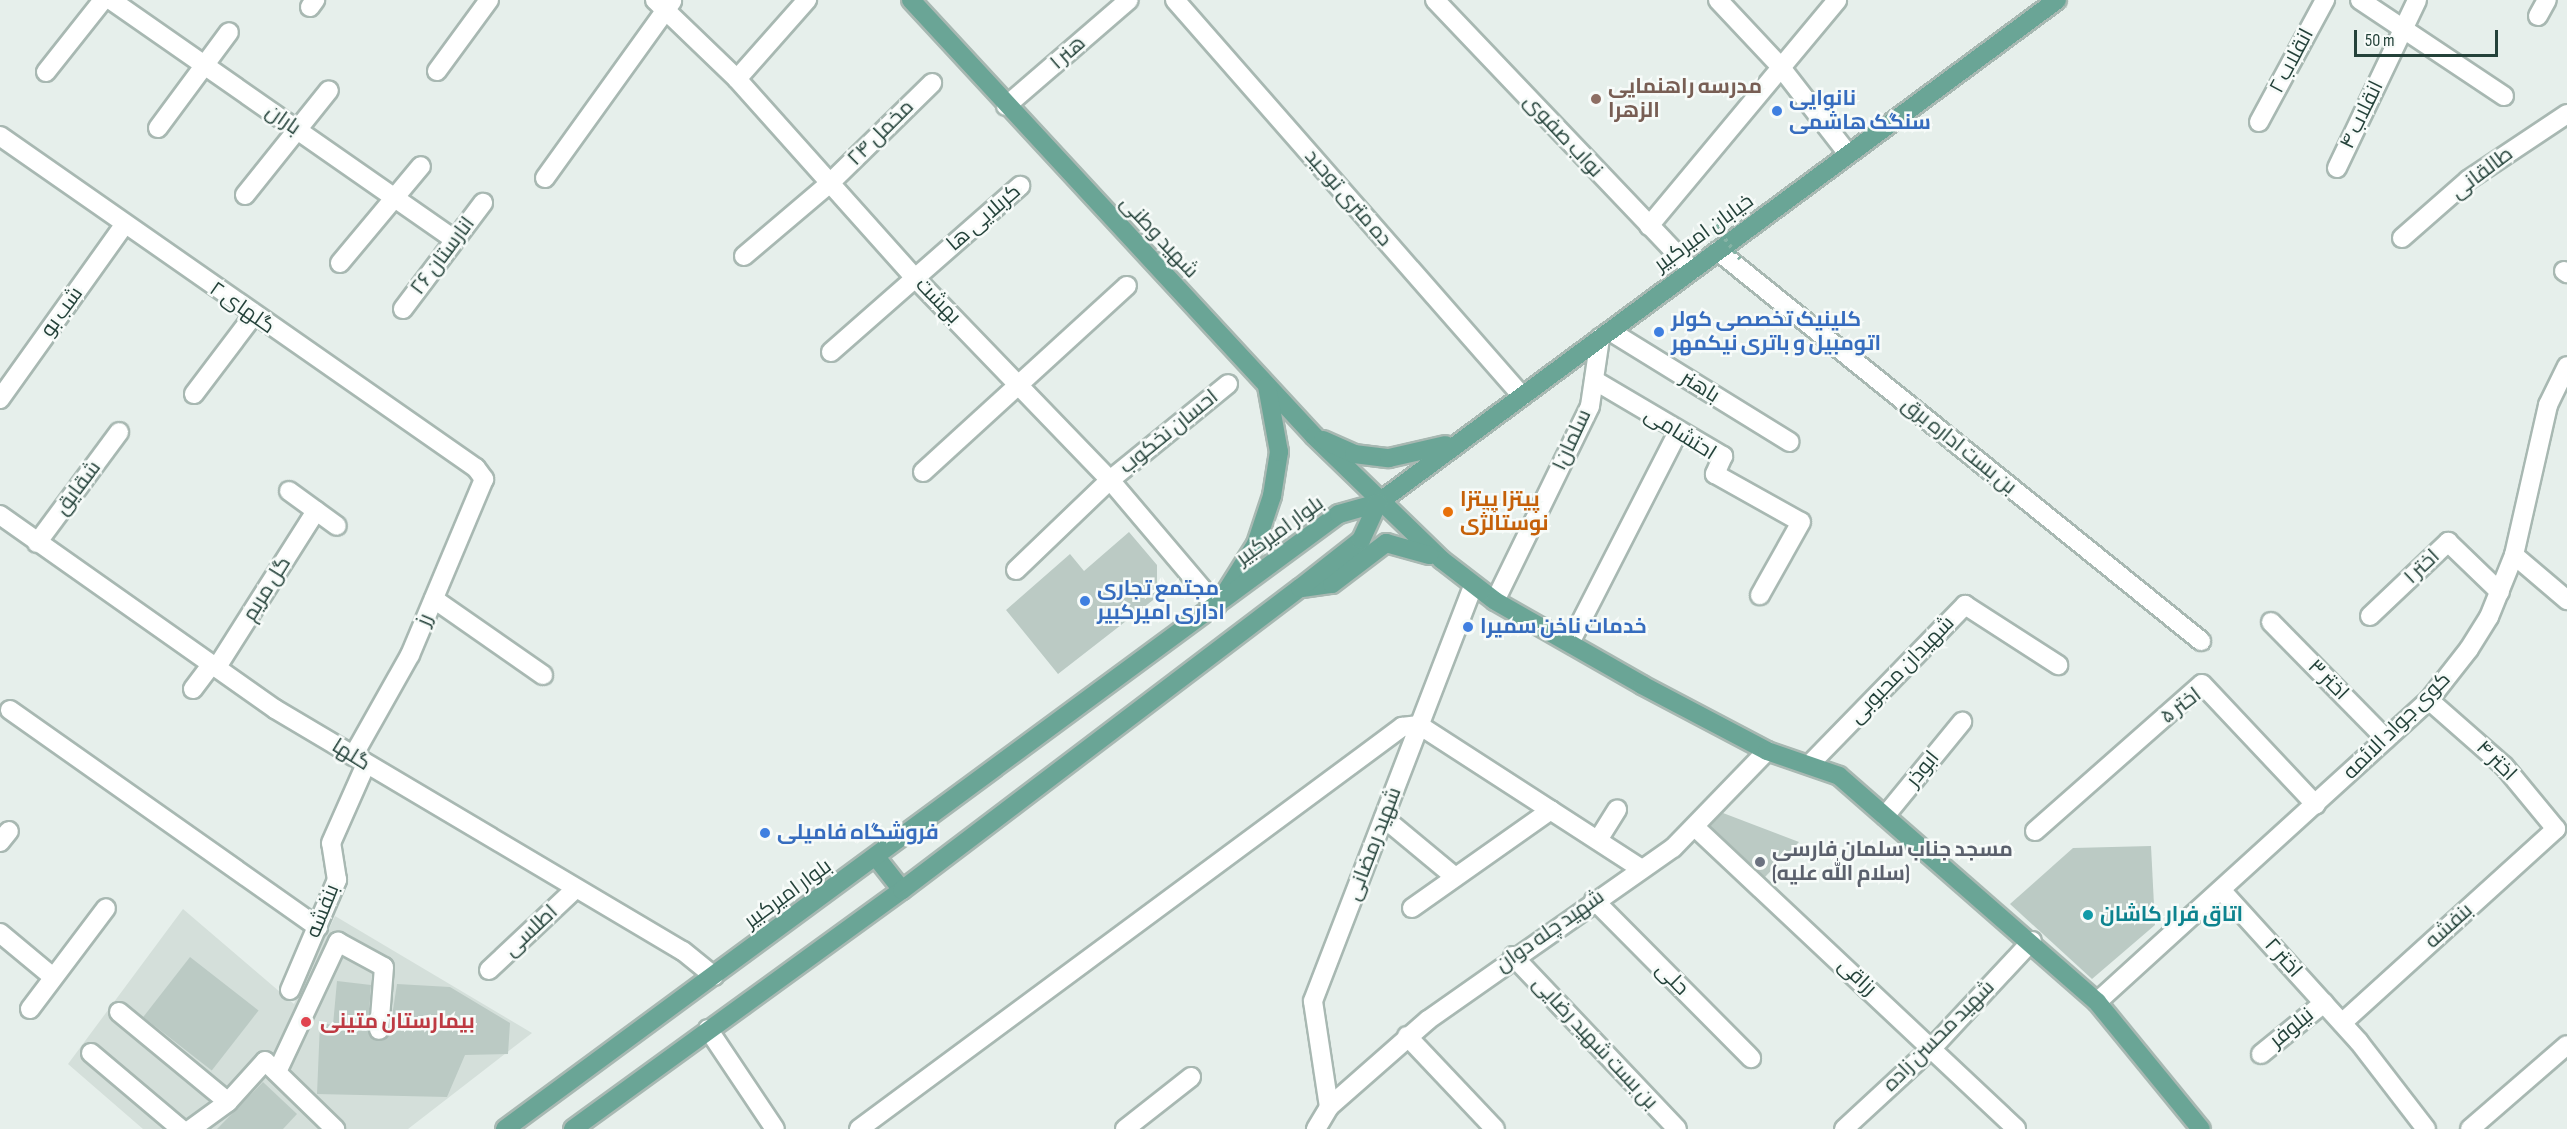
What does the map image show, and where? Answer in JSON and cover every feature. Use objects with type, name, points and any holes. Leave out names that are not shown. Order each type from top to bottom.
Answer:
[{"type":"main road","name":"شهید وطنی","points":[[911,0],[1006,106],[1314,436],[1378,502],[1442,560],[1495,601],[1767,751],[1811,763],[1839,776],[2032,941],[2097,1002],[2194,1127]]},
{"type":"main road","name":"خیابان امیرکبیر","points":[[1378,502],[2057,0]]},
{"type":"main road","points":[[1216,606],[1257,544],[1272,496],[1279,452],[1267,386]]},
{"type":"main road","points":[[1314,436],[1354,454],[1389,458],[1467,436]]},
{"type":"main road","points":[[573,1129],[902,890],[1300,588],[1361,540],[1378,502]]},
{"type":"main road","name":"بلوار امیرکبیر","points":[[505,1129],[1338,514],[1378,502]]},
{"type":"main road","points":[[1300,588],[1332,584],[1386,543],[1442,560]]},
{"type":"main road","points":[[876,857],[902,890]]},
{"type":"street","points":[[46,72],[103,0]]},
{"type":"street","name":"باران","points":[[111,0],[455,240]]},
{"type":"street","points":[[437,71],[489,0]]},
{"type":"street","points":[[737,79],[807,0]]},
{"type":"street","name":"هنر ۱","points":[[1006,106],[1129,0]]},
{"type":"street","name":"ده متری توحید","points":[[1175,0],[1522,396]]},
{"type":"street","name":"نواب صفوی","points":[[1435,0],[1692,270]]},
{"type":"street","points":[[1718,0],[1779,65],[1848,154]]},
{"type":"street","points":[[1649,226],[1779,65],[1837,0]]},
{"type":"street","name":"انقلاب ۲","points":[[2259,122],[2325,0]]},
{"type":"street","points":[[2360,0],[2504,96]]},
{"type":"street","name":"انقلاب ۴","points":[[2337,168],[2417,0]]},
{"type":"street","points":[[545,178],[664,3]]},
{"type":"street","name":"بهشت","points":[[664,3],[737,79],[915,278],[1110,480],[1216,606]]},
{"type":"street","points":[[158,128],[203,64],[229,32]]},
{"type":"street","name":"مخمل ۲۴","points":[[744,256],[830,183],[932,82]]},
{"type":"street","points":[[245,195],[329,90]]},
{"type":"street","name":"طالقانی","points":[[2402,238],[2468,180],[2567,114]]},
{"type":"street","name":"گلهای ۲","points":[[1,140],[476,468],[484,479]]},
{"type":"street","points":[[340,263],[421,166]]},
{"type":"street","name":"کربلایی ها","points":[[831,352],[1020,186]]},
{"type":"street","name":"انارستان ۲۶","points":[[403,309],[483,203]]},
{"type":"street","name":"شب بو","points":[[0,399],[124,225]]},
{"type":"street","name":"بن بست اداره برق","points":[[1718,251],[2201,641]]},
{"type":"street","points":[[923,472],[1127,286]]},
{"type":"street","points":[[194,394],[253,316]]},
{"type":"street","name":"سلمان۱","points":[[1495,601],[1590,406],[1605,334]]},
{"type":"street","name":"باهنر","points":[[1605,334],[1790,442]]},
{"type":"street","name":"کوی جواد الائمه","points":[[2097,1002],[2223,892],[2429,700],[2469,649],[2500,592],[2514,555],[2548,405],[2567,366]]},
{"type":"street","name":"احتشامی","points":[[1594,380],[1678,432],[1722,456],[1715,474],[1801,522],[1760,595]]},
{"type":"street","name":"احسان نخکوب","points":[[1016,570],[1110,480],[1228,384]]},
{"type":"street","name":"شقایق","points":[[37,543],[119,432]]},
{"type":"street","points":[[1570,643],[1678,432]]},
{"type":"street","name":"رز","points":[[359,760],[410,655],[484,479]]},
{"type":"street","points":[[289,491],[337,526]]},
{"type":"street","name":"گل مریم","points":[[193,689],[215,666],[316,511]]},
{"type":"street","name":"گلها","points":[[0,515],[215,666],[359,760],[573,891],[683,951],[714,976]]},
{"type":"street","name":"اختر ۱","points":[[2370,616],[2448,542],[2500,592]]},
{"type":"street","points":[[2514,555],[2567,600]]},
{"type":"street","name":"شهید رمضانی","points":[[1329,1107],[1313,1001],[1473,586]]},
{"type":"street","points":[[434,599],[543,675]]},
{"type":"street","name":"شهیدان محبوبی","points":[[1811,763],[1965,605],[2058,665]]},
{"type":"street","name":"اختر ۳","points":[[2271,622],[2386,739]]},
{"type":"street","name":"اختر ۵","points":[[2035,831],[2202,684],[2316,805]]},
{"type":"street","name":"اختر ۴","points":[[2429,700],[2504,766],[2556,829]]},
{"type":"street","points":[[10,710],[318,927]]},
{"type":"street","name":"ابوذر","points":[[1885,816],[1962,722]]},
{"type":"street","points":[[859,1129],[1395,730],[1419,725],[1641,868]]},
{"type":"street","name":"شهید چله دوان","points":[[1316,1129],[1329,1107],[1407,1036],[1513,956],[1696,828],[1767,751]]},
{"type":"street","name":"بنفشه","points":[[290,990],[337,880],[331,843],[359,760]]},
{"type":"street","points":[[1412,908],[1551,810]]},
{"type":"street","points":[[1598,840],[1617,810]]},
{"type":"street","points":[[1384,818],[1455,878]]},
{"type":"street","name":"رزاقی","points":[[1696,828],[1933,1047],[2016,1129]]},
{"type":"street","name":"بنفشه","points":[[2342,1023],[2556,829]]},
{"type":"street","name":"اطلسی","points":[[489,970],[573,891]]},
{"type":"street","name":"اختر ۲","points":[[2223,892],[2342,1023],[2426,1129]]},
{"type":"street","name":"حلی","points":[[1594,900],[1751,1058]]},
{"type":"street","points":[[30,1009],[106,908]]},
{"type":"street","points":[[0,933],[53,977]]},
{"type":"street","name":"شهید محسن زاده","points":[[1844,1129],[1933,1047],[2032,941]]},
{"type":"street","points":[[277,1071],[338,942],[384,967],[379,1030]]},
{"type":"street","name":"بن بست شهید رضایی","points":[[1513,956],[1677,1129]]},
{"type":"street","name":"نیلوفر","points":[[2261,1054],[2324,1003]]},
{"type":"street","points":[[119,1012],[228,1102]]},
{"type":"street","points":[[708,1029],[775,1129]]},
{"type":"street","points":[[1407,1036],[1495,1129]]},
{"type":"street","points":[[2470,1129],[2567,1045]]},
{"type":"street","points":[[91,1053],[181,1129]]},
{"type":"street","points":[[191,1129],[228,1102],[265,1061],[335,1129]]},
{"type":"street","points":[[1125,1129],[1191,1077]]},
{"type":"path","points":[[1716,227],[1740,259]]},
{"type":"shaded area","name":"بیمارستان متینی","points":[[183,909],[294,1004],[335,916],[532,1033],[408,1129],[143,1129],[68,1064]]},
{"type":"building","name":"مجتمع تجاری اداری امیرکبیر","points":[[1129,532],[1157,565],[1157,597],[1058,674],[1006,610],[1070,554],[1084,571]]},
{"type":"building","name":"مسجد جناب سلمان فارسی (سلام الله علیه)","points":[[1723,813],[1799,842],[1765,877],[1710,826]]},
{"type":"building","name":"اتاق فرار کاشان","points":[[2151,846],[2155,925],[2092,979],[2010,904],[2073,848]]},
{"type":"building","points":[[190,957],[259,1011],[212,1070],[143,1017]]},
{"type":"building","points":[[337,981],[371,985],[368,1029],[373,1040],[389,1036],[397,984],[450,987],[510,1023],[508,1054],[465,1055],[447,1097],[317,1094],[320,1023],[333,1025]]},
{"type":"building","points":[[263,1082],[297,1114],[283,1129],[217,1129]]},
{"type":"place","name":"مدرسه راهنمایی الزهرا","points":[[1596,99]]},
{"type":"place","name":"نانوایی سنگک هاشمی","points":[[1777,111]]},
{"type":"place","name":"کلینیک تخصصی کولر اتومبیل و باتری نیکمهر","points":[[1659,332]]},
{"type":"place","name":"پیتزا پیتزا نوستالژی","points":[[1448,512]]},
{"type":"place","name":"مجتمع تجاری اداری امیرکبیر","points":[[1085,601]]},
{"type":"place","name":"خدمات ناخن سمیرا","points":[[1468,627]]},
{"type":"place","name":"فروشگاه فامیلی","points":[[765,833]]},
{"type":"place","name":"مسجد جناب سلمان فارسی (سلام الله علیه)","points":[[1760,862]]},
{"type":"place","name":"اتاق فرار کاشان","points":[[2088,915]]},
{"type":"place","name":"بیمارستان متینی","points":[[306,1022]]}]
